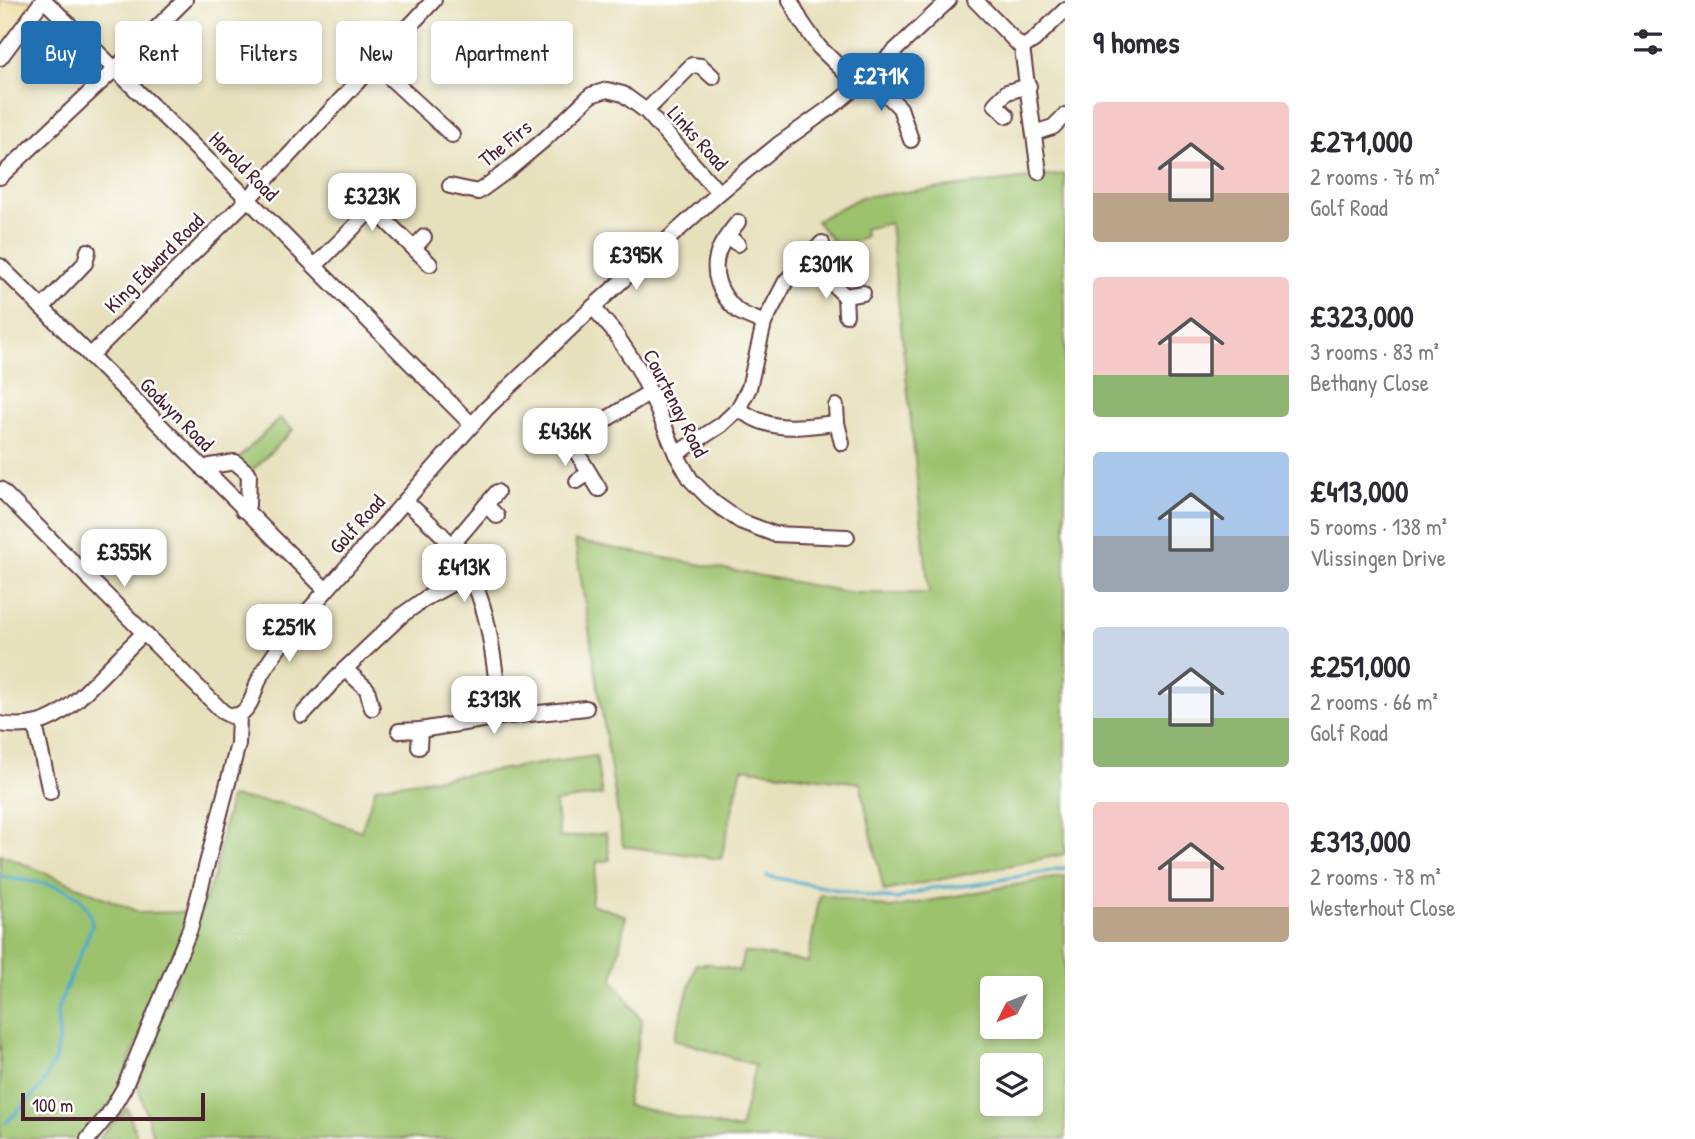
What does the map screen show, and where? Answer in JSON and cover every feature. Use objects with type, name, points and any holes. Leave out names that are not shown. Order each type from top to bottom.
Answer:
[{"type":"street","points":[[0,58],[43,0]]},
{"type":"street","name":"Harold Road","points":[[43,0],[115,69]]},
{"type":"street","points":[[164,21],[185,0]]},
{"type":"street","name":"King Edward Road","points":[[415,21],[434,0]]},
{"type":"street","points":[[790,0],[819,47],[900,108],[911,140]]},
{"type":"street","name":"Golf Road","points":[[88,1139],[108,1115],[124,1088],[190,929],[238,744],[239,715],[250,703],[261,675],[287,635],[486,409],[719,193],[779,144],[838,102],[949,0]]},
{"type":"street","points":[[975,0],[1022,48],[1039,172]]},
{"type":"street","points":[[1022,48],[1065,10]]},
{"type":"street","name":"Links Road","points":[[646,111],[692,65],[701,66],[713,77]]},
{"type":"street","points":[[0,177],[115,69]]},
{"type":"street","name":"Harold Road","points":[[130,84],[472,425]]},
{"type":"street","name":"King Edward Road","points":[[90,356],[248,199],[356,84]]},
{"type":"street","points":[[397,84],[452,135]]},
{"type":"street","points":[[1007,116],[995,104],[1007,92],[1029,86]]},
{"type":"street","name":"Links Road","points":[[578,107],[592,95],[607,90],[623,94],[646,111],[719,193]]},
{"type":"street","name":"The Firs","points":[[450,186],[478,192],[545,139],[578,107]]},
{"type":"street","points":[[1034,133],[1053,127],[1065,115]]},
{"type":"street","points":[[314,266],[371,200],[382,210],[388,223],[419,243],[430,264]]},
{"type":"street","points":[[737,222],[733,240],[720,247],[715,262],[716,278],[724,296],[740,312],[764,323]]},
{"type":"street","points":[[676,454],[721,425],[738,409],[749,388],[764,323],[786,281],[822,243]]},
{"type":"street","points":[[42,308],[85,263],[88,251]]},
{"type":"street","points":[[807,259],[845,296],[846,315]]},
{"type":"street","name":"Godwyn Road","points":[[0,266],[326,590]]},
{"type":"street","points":[[845,296],[863,293]]},
{"type":"street","name":"Courtenay Road","points":[[593,307],[638,368],[676,454],[691,480],[713,502],[740,521],[774,534],[847,537]]},
{"type":"street","points":[[570,442],[650,392]]},
{"type":"street","points":[[836,406],[842,443]]},
{"type":"street","points":[[738,409],[764,423],[783,426],[837,423]]},
{"type":"street","points":[[562,428],[583,477],[599,489]]},
{"type":"street","points":[[204,470],[210,466],[235,462],[249,474],[248,505],[243,510]]},
{"type":"street","points":[[0,489],[223,712],[231,716],[239,715]]},
{"type":"street","points":[[452,545],[492,510],[497,492]]},
{"type":"street","points":[[405,501],[452,545],[470,574],[482,602],[501,717]]},
{"type":"street","points":[[302,715],[345,669],[402,615],[426,598],[470,574]]},
{"type":"street","points":[[0,724],[35,725],[53,718],[72,705],[144,633]]},
{"type":"street","points":[[345,669],[367,689],[372,708]]},
{"type":"street","points":[[399,731],[586,708]]},
{"type":"street","points":[[35,725],[50,792]]},
{"type":"street","points":[[419,747],[421,730]]},
{"type":"green space","points":[[1065,174],[1065,854],[884,891],[860,783],[742,768],[721,859],[623,846],[575,541],[853,593],[929,593],[890,223],[864,229],[866,236],[839,248],[816,221],[861,197]]},
{"type":"green space","points":[[280,418],[293,430],[249,474],[235,462]]},
{"type":"green space","points":[[596,756],[602,795],[555,802],[560,838],[606,833],[610,860],[597,862],[591,904],[626,916],[613,980],[642,1021],[626,1105],[740,1130],[755,1065],[674,1039],[696,964],[711,964],[739,971],[744,952],[808,962],[820,894],[890,908],[1065,876],[1065,1139],[154,1139],[137,1084],[214,875],[230,797],[285,804],[361,831],[376,787]]},
{"type":"green space","points":[[0,854],[141,913],[185,912],[187,919],[115,1097],[84,1139],[0,1139]]},
{"type":"green space","points":[[127,1108],[138,1139],[98,1139]]},
{"type":"sand","points":[[0,0],[40,0],[21,21],[0,50]]},
{"type":"waterway","points":[[767,876],[897,899],[931,888],[972,885],[1065,868]]},
{"type":"waterway","points":[[0,876],[43,883],[70,892],[81,900],[88,911],[92,926],[57,1010],[59,1035],[55,1060],[41,1087],[6,1123]]}]
